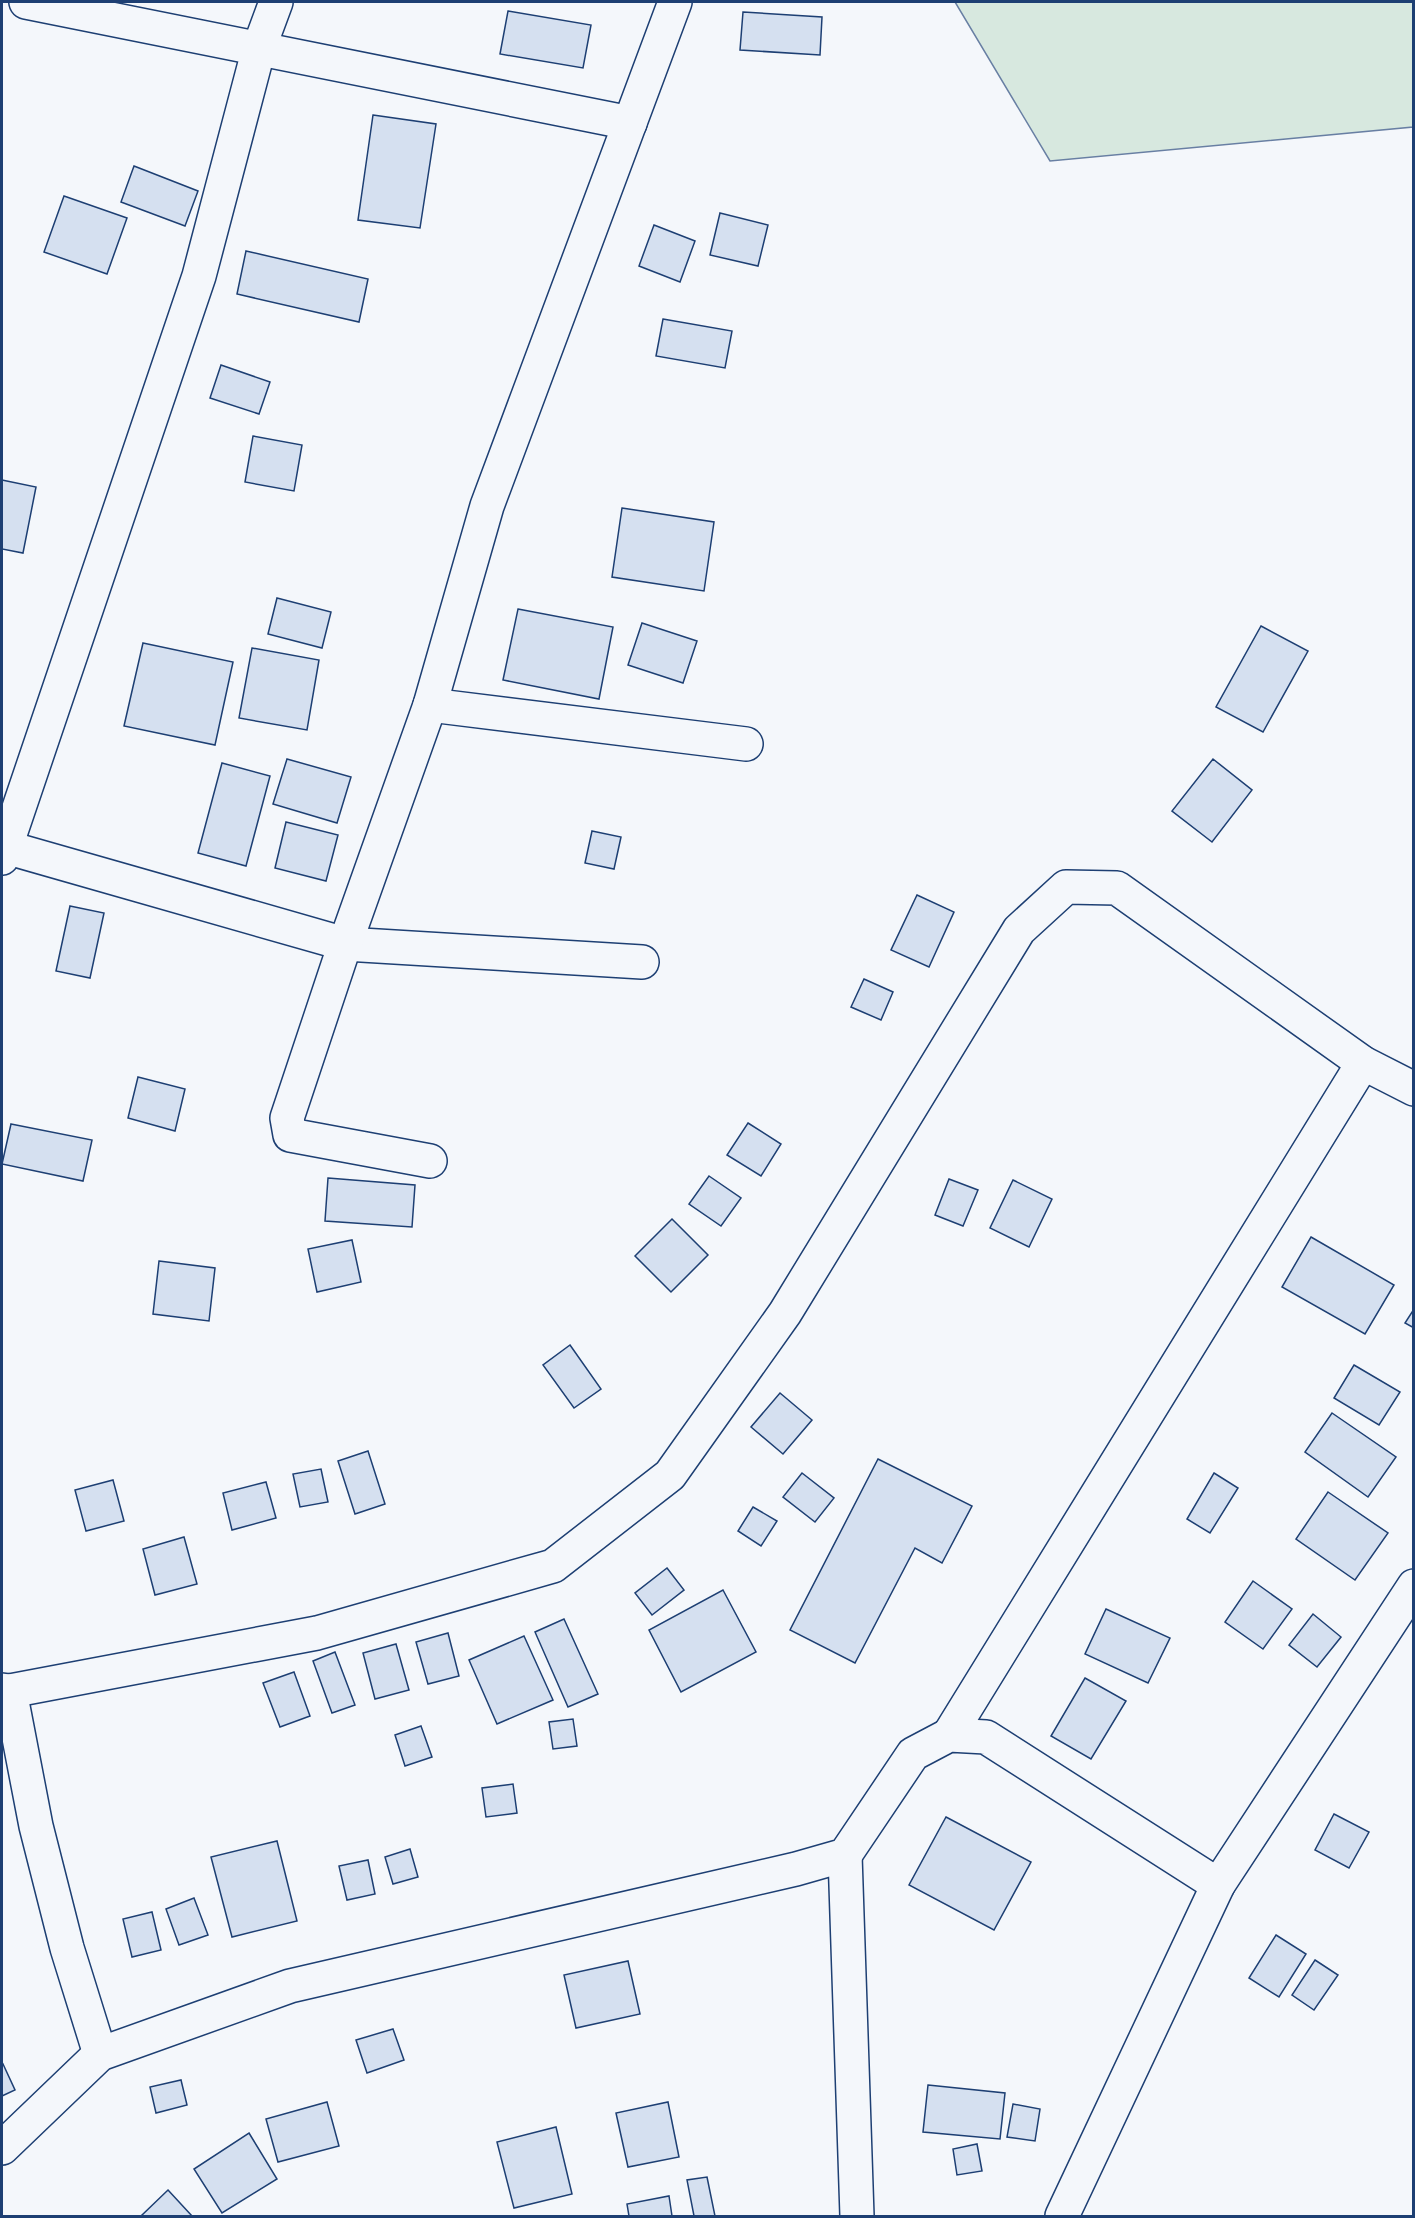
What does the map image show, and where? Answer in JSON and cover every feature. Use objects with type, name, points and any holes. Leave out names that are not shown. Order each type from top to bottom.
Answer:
[{"type":"street","points":[[26,2],[630,123]]},
{"type":"street","points":[[276,2],[259,48],[200,276],[3,850],[345,944],[642,962]]},
{"type":"street","points":[[430,1161],[290,1135],[287,1118],[345,944],[430,705],[487,506],[675,2]]},
{"type":"street","points":[[430,705],[746,744]]},
{"type":"street","points":[[100,2054],[67,1948],[36,1826],[6,1690],[317,1633],[553,1566],[670,1475],[785,1313],[1019,930],[1066,887],[1117,888],[1363,1063],[1413,1089]]},
{"type":"street","points":[[857,2217],[846,1855],[913,1754],[949,1735],[1363,1063]]},
{"type":"street","points":[[1062,2217],[1218,1885],[1413,1586]]},
{"type":"street","points":[[949,1735],[986,1737],[1218,1885]]},
{"type":"street","points":[[2,2148],[100,2054],[290,1986],[796,1869],[846,1855]]},
{"type":"shaded area","points":[[955,2],[1413,2],[1413,127],[1050,161]]},
{"type":"building","points":[[508,11],[591,25],[583,68],[500,54]]},
{"type":"building","points":[[743,12],[822,17],[820,55],[740,50]]},
{"type":"building","points":[[373,115],[436,124],[420,228],[358,220]]},
{"type":"building","points":[[134,166],[198,191],[185,226],[121,202]]},
{"type":"building","points":[[64,196],[127,218],[107,274],[44,252]]},
{"type":"building","points":[[720,213],[768,225],[758,266],[710,255]]},
{"type":"building","points":[[654,225],[695,241],[680,282],[639,266]]},
{"type":"building","points":[[246,251],[368,279],[359,322],[237,294]]},
{"type":"building","points":[[663,319],[732,331],[725,368],[656,356]]},
{"type":"building","points":[[221,365],[270,382],[259,414],[210,398]]},
{"type":"building","points":[[253,436],[302,445],[294,491],[245,482]]},
{"type":"building","points":[[2,480],[36,487],[23,553],[2,549]]},
{"type":"building","points":[[622,508],[714,522],[704,591],[612,577]]},
{"type":"building","points":[[277,598],[331,612],[322,648],[268,634]]},
{"type":"building","points":[[518,609],[613,627],[599,699],[503,680]]},
{"type":"building","points":[[642,623],[697,641],[683,683],[628,665]]},
{"type":"building","points":[[1261,626],[1308,651],[1263,732],[1216,707]]},
{"type":"building","points":[[143,643],[233,662],[215,745],[124,726]]},
{"type":"building","points":[[252,648],[319,660],[307,730],[239,718]]},
{"type":"building","points":[[287,759],[351,777],[337,823],[273,804]]},
{"type":"building","points":[[1213,759],[1252,790],[1212,842],[1172,811]]},
{"type":"building","points":[[222,763],[270,776],[246,866],[198,853]]},
{"type":"building","points":[[286,822],[338,835],[326,881],[275,868]]},
{"type":"building","points":[[592,831],[621,837],[614,869],[585,863]]},
{"type":"building","points":[[917,895],[954,912],[929,967],[891,950]]},
{"type":"building","points":[[70,906],[104,913],[90,978],[56,971]]},
{"type":"building","points":[[864,979],[893,992],[881,1020],[851,1007]]},
{"type":"building","points":[[138,1077],[185,1089],[175,1131],[128,1118]]},
{"type":"building","points":[[748,1123],[781,1144],[761,1176],[727,1155]]},
{"type":"building","points":[[11,1124],[92,1140],[83,1181],[2,1164]]},
{"type":"building","points":[[709,1176],[741,1198],[721,1226],[689,1204]]},
{"type":"building","points":[[328,1178],[415,1185],[412,1227],[325,1221]]},
{"type":"building","points":[[949,1179],[978,1190],[963,1226],[935,1215]]},
{"type":"building","points":[[1013,1180],[1052,1199],[1029,1247],[990,1228]]},
{"type":"building","points":[[672,1219],[708,1255],[671,1292],[635,1256]]},
{"type":"building","points":[[1311,1237],[1394,1285],[1365,1334],[1282,1287]]},
{"type":"building","points":[[352,1240],[361,1282],[317,1292],[308,1249]]},
{"type":"building","points":[[159,1261],[215,1268],[209,1321],[153,1314]]},
{"type":"building","points":[[1414,1309],[1414,1328],[1405,1323]]},
{"type":"building","points":[[570,1345],[601,1389],[574,1408],[543,1365]]},
{"type":"building","points":[[1354,1365],[1400,1392],[1379,1425],[1334,1398]]},
{"type":"building","points":[[780,1393],[812,1420],[783,1454],[751,1427]]},
{"type":"building","points":[[1332,1413],[1396,1457],[1368,1497],[1305,1452]]},
{"type":"building","points":[[368,1451],[385,1504],[355,1514],[338,1461]]},
{"type":"building","points":[[878,1459],[972,1506],[942,1563],[915,1548],[855,1663],[790,1630]]},
{"type":"building","points":[[321,1469],[328,1502],[300,1507],[293,1474]]},
{"type":"building","points":[[802,1473],[834,1498],[815,1522],[783,1497]]},
{"type":"building","points":[[1214,1473],[1238,1488],[1210,1533],[1187,1519]]},
{"type":"building","points":[[113,1480],[124,1521],[86,1531],[75,1490]]},
{"type":"building","points":[[266,1482],[276,1518],[232,1530],[223,1493]]},
{"type":"building","points":[[1328,1492],[1388,1533],[1355,1580],[1296,1539]]},
{"type":"building","points":[[753,1507],[777,1521],[761,1546],[738,1531]]},
{"type":"building","points":[[184,1537],[197,1584],[155,1595],[143,1549]]},
{"type":"building","points":[[667,1568],[684,1590],[652,1615],[635,1593]]},
{"type":"building","points":[[1253,1581],[1292,1609],[1263,1649],[1225,1622]]},
{"type":"building","points":[[723,1590],[756,1652],[681,1692],[649,1630]]},
{"type":"building","points":[[1106,1609],[1170,1638],[1148,1683],[1085,1654]]},
{"type":"building","points":[[1313,1614],[1341,1637],[1317,1667],[1289,1645]]},
{"type":"building","points":[[564,1619],[598,1694],[568,1707],[535,1632]]},
{"type":"building","points":[[448,1633],[459,1676],[428,1684],[416,1642]]},
{"type":"building","points":[[524,1636],[553,1700],[497,1724],[469,1660]]},
{"type":"building","points":[[396,1644],[409,1690],[375,1699],[363,1653]]},
{"type":"building","points":[[335,1652],[355,1705],[332,1713],[313,1661]]},
{"type":"building","points":[[294,1672],[310,1716],[280,1727],[263,1683]]},
{"type":"building","points":[[1085,1678],[1126,1701],[1091,1759],[1051,1736]]},
{"type":"building","points":[[573,1719],[577,1746],[553,1749],[549,1722]]},
{"type":"building","points":[[421,1726],[432,1757],[405,1766],[395,1735]]},
{"type":"building","points":[[513,1784],[517,1813],[486,1817],[482,1788]]},
{"type":"building","points":[[1334,1814],[1369,1832],[1349,1868],[1315,1850]]},
{"type":"building","points":[[946,1817],[1031,1862],[994,1930],[909,1885]]},
{"type":"building","points":[[277,1841],[297,1921],[232,1937],[211,1857]]},
{"type":"building","points":[[410,1849],[418,1877],[393,1884],[385,1857]]},
{"type":"building","points":[[368,1860],[375,1894],[347,1900],[339,1866]]},
{"type":"building","points":[[194,1898],[208,1935],[179,1945],[166,1909]]},
{"type":"building","points":[[152,1912],[161,1950],[132,1957],[123,1919]]},
{"type":"building","points":[[1276,1935],[1306,1954],[1279,1997],[1249,1978]]},
{"type":"building","points":[[1315,1960],[1338,1975],[1314,2010],[1292,1995]]},
{"type":"building","points":[[628,1961],[640,2014],[576,2028],[564,1975]]},
{"type":"building","points":[[393,2029],[404,2060],[367,2073],[356,2040]]},
{"type":"building","points":[[2,2065],[15,2090],[2,2096]]},
{"type":"building","points":[[181,2080],[187,2105],[156,2113],[150,2087]]},
{"type":"building","points":[[928,2085],[1005,2093],[1000,2139],[923,2132]]},
{"type":"building","points":[[327,2102],[339,2146],[278,2162],[266,2119]]},
{"type":"building","points":[[668,2102],[679,2157],[628,2167],[616,2113]]},
{"type":"building","points":[[1013,2104],[1040,2109],[1035,2141],[1007,2137]]},
{"type":"building","points":[[556,2127],[572,2194],[514,2208],[497,2142]]},
{"type":"building","points":[[249,2133],[277,2179],[222,2213],[194,2169]]},
{"type":"building","points":[[977,2144],[982,2171],[957,2175],[953,2149]]},
{"type":"building","points":[[707,2177],[715,2216],[694,2216],[687,2180]]},
{"type":"building","points":[[168,2190],[192,2216],[141,2216]]},
{"type":"building","points":[[669,2196],[672,2216],[629,2216],[627,2204]]}]
